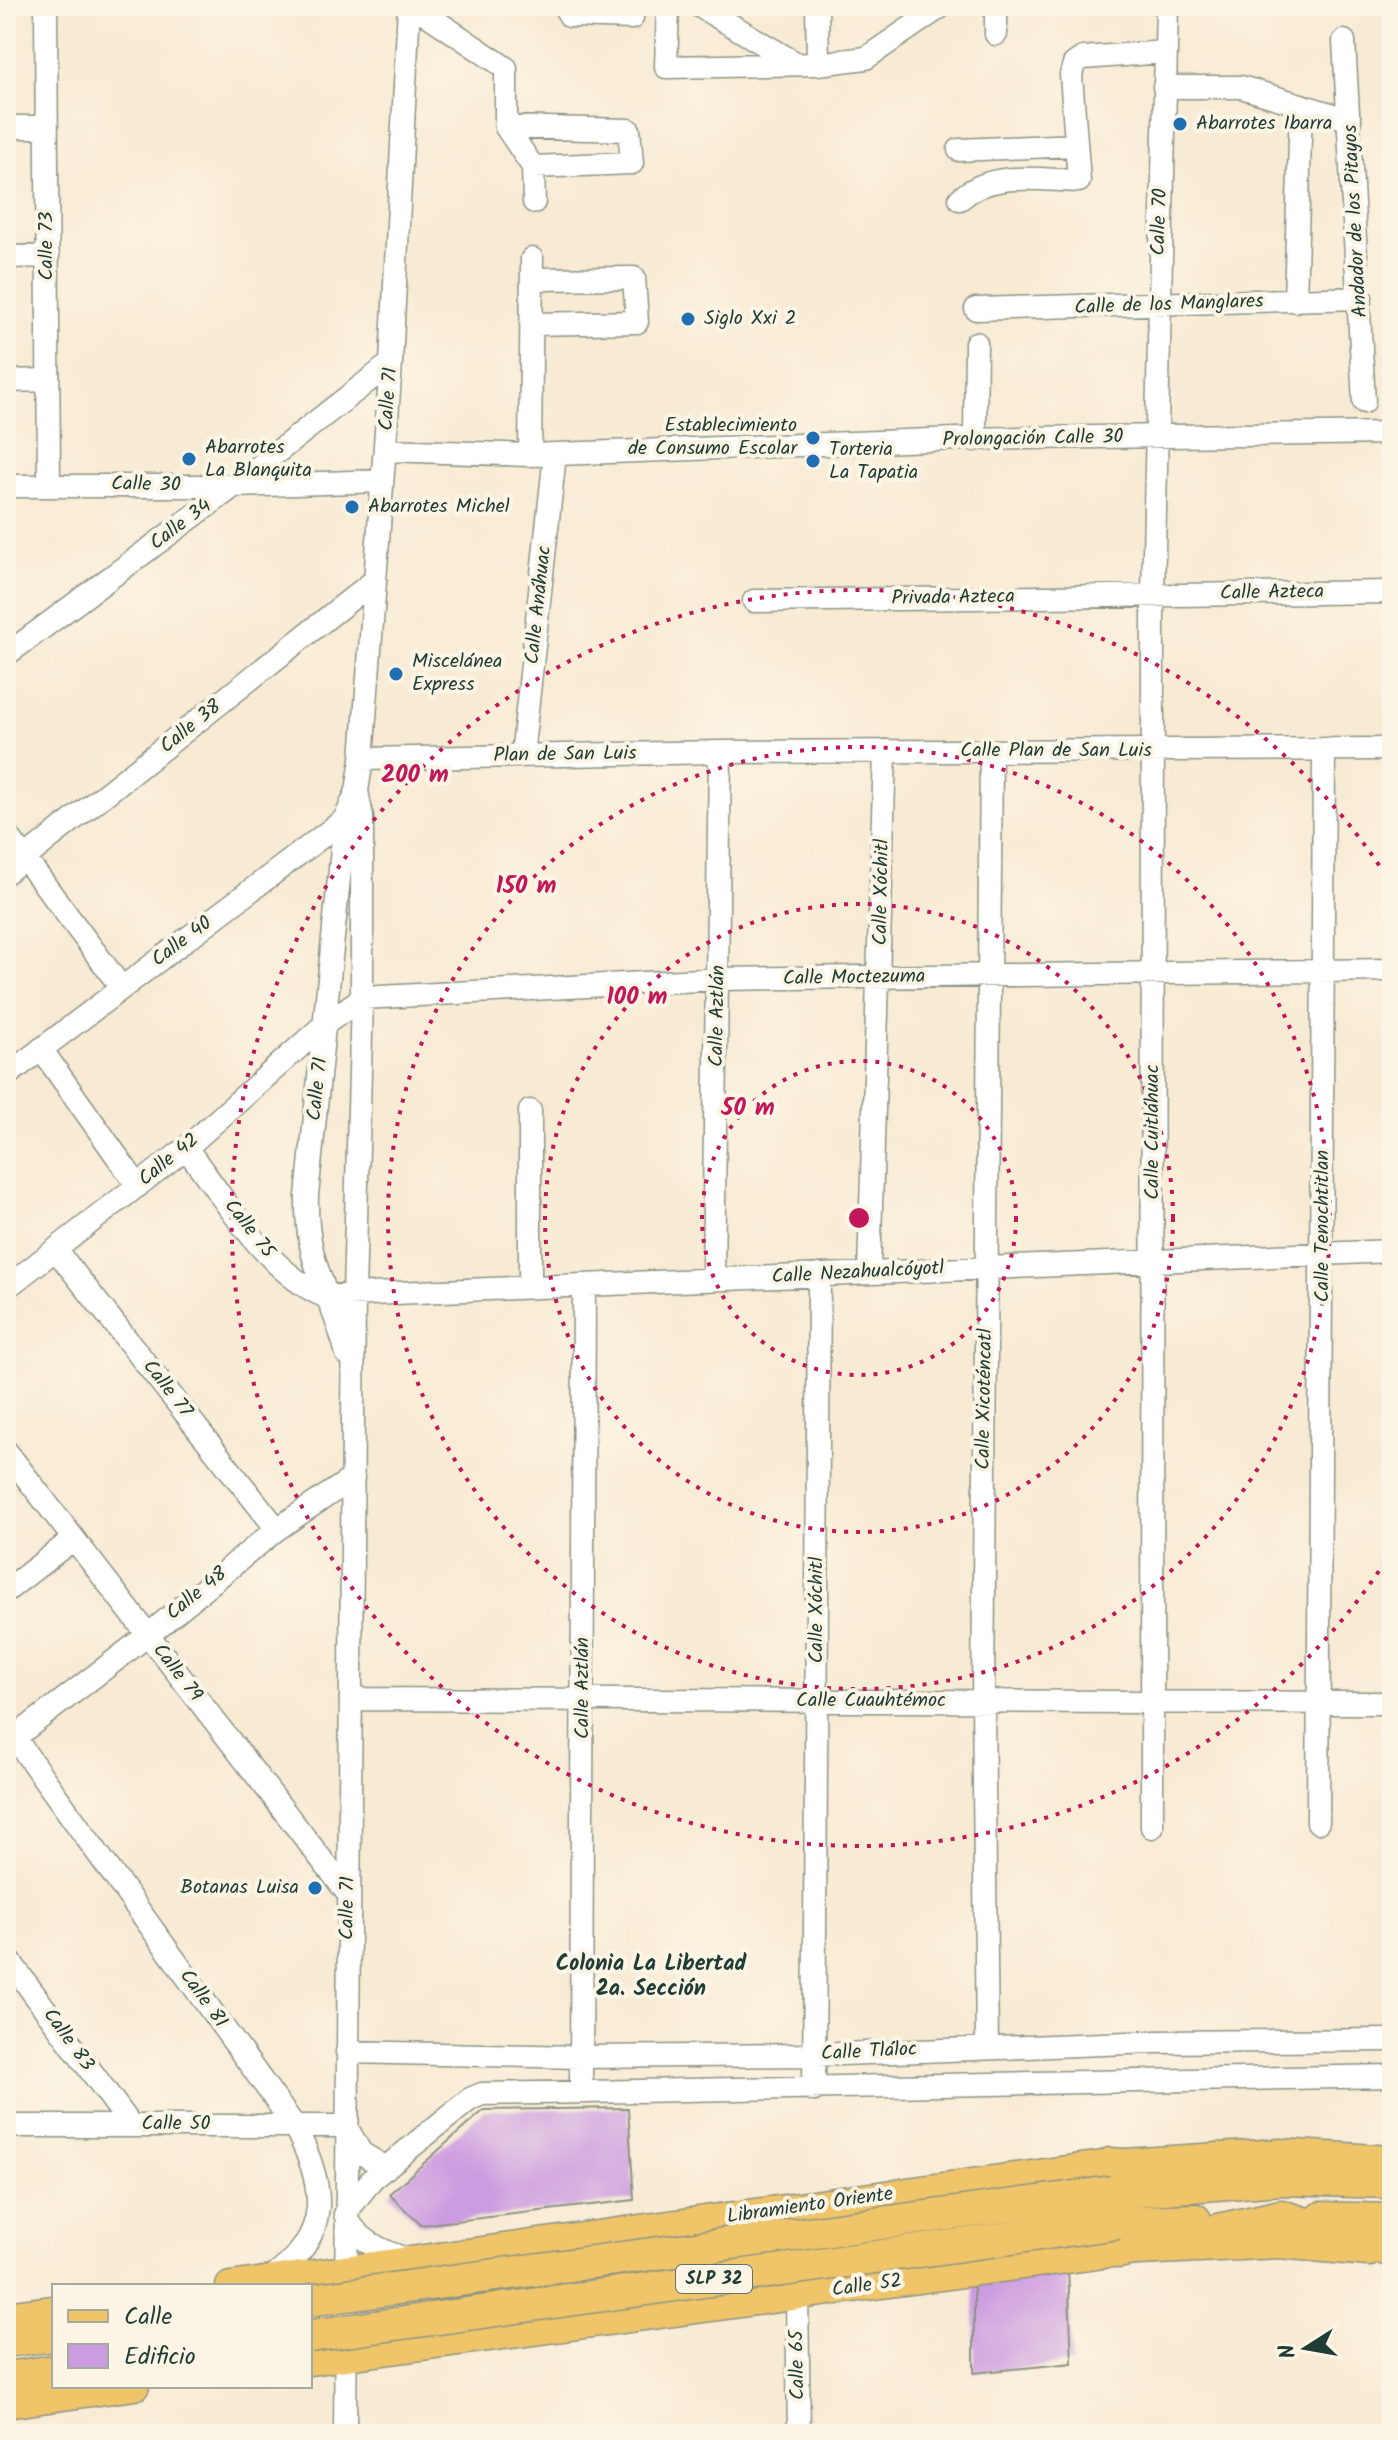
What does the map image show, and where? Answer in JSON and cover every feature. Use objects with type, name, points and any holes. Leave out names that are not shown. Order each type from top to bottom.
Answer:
[{"type":"highway","name":"Libramiento Oriente","points":[[312,2336],[1281,2179],[1392,2182]]},
{"type":"highway","name":"Libramiento Oriente","points":[[312,2300],[1115,2207],[1392,2220]]},
{"type":"highway","points":[[1281,2216],[1392,2252]]},
{"type":"highway","points":[[6,2341],[52,2335]]},
{"type":"highway","points":[[6,2378],[52,2371]]},
{"type":"main road","name":"Libramiento Oriente","points":[[277,2284],[416,2261],[1115,2207],[1280,2153],[1392,2160]]},
{"type":"main road","name":"Calle 52","points":[[343,2356],[797,2295],[1115,2207],[1279,2244],[1392,2252]]},
{"type":"main road","points":[[416,2261],[405,2265],[387,2284],[383,2308],[394,2331],[404,2339],[428,2345]]},
{"type":"main road","points":[[6,2316],[52,2310]]},
{"type":"main road","points":[[312,2361],[343,2356]]},
{"type":"main road","points":[[6,2404],[121,2388]]},
{"type":"street","name":"Calle 73","points":[[46,6],[49,486]]},
{"type":"street","points":[[412,6],[506,68],[506,127],[533,167],[534,202]]},
{"type":"street","name":"Calle 71","points":[[354,1382],[342,1337],[311,1258],[306,1227],[325,1024],[362,759],[386,450],[412,6]]},
{"type":"street","points":[[564,6],[570,16],[632,18],[632,6]]},
{"type":"street","points":[[668,6],[666,67],[807,64],[866,58],[942,6]]},
{"type":"street","points":[[699,6],[807,64]]},
{"type":"street","points":[[807,64],[817,6]]},
{"type":"street","points":[[996,6],[996,34]]},
{"type":"street","name":"Calle 70","points":[[1155,438],[1167,6]]},
{"type":"street","name":"Andador de los Pitayos","points":[[1344,41],[1361,298],[1364,402]]},
{"type":"street","points":[[960,199],[973,188],[1001,180],[1079,181],[1071,75],[1074,64],[1083,58],[1165,52]]},
{"type":"street","points":[[1164,87],[1241,87],[1350,120]]},
{"type":"street","points":[[1295,301],[1301,105]]},
{"type":"street","points":[[6,127],[47,127]]},
{"type":"street","points":[[506,127],[629,130],[632,163],[533,167]]},
{"type":"street","points":[[959,150],[1076,145]]},
{"type":"street","points":[[994,149],[1001,180]]},
{"type":"street","points":[[6,257],[48,256]]},
{"type":"street","points":[[530,455],[531,324],[532,269],[634,278],[637,322],[531,324]]},
{"type":"street","name":"Calle de los Manglares","points":[[976,309],[1361,298]]},
{"type":"street","points":[[975,440],[976,343]]},
{"type":"street","name":"Calle 34","points":[[8,650],[234,486],[391,363]]},
{"type":"street","points":[[6,381],[48,380]]},
{"type":"street","name":"Prolongación Calle 30","points":[[386,450],[555,455],[975,440],[1392,433]]},
{"type":"street","name":"Calle Cuitláhuac","points":[[1152,1827],[1155,438]]},
{"type":"street","name":"Calle Anáhuac","points":[[522,756],[555,455]]},
{"type":"street","name":"Calle 30","points":[[6,486],[234,486],[382,481]]},
{"type":"street","name":"Calle 38","points":[[6,873],[375,580]]},
{"type":"street","name":"Calle Azteca","points":[[1153,594],[1392,592]]},
{"type":"street","name":"Privada Azteca","points":[[754,601],[1153,594]]},
{"type":"street","name":"Calle Tenochtitlan","points":[[1318,1822],[1324,749]]},
{"type":"street","name":"Calle Plan de San Luis","points":[[720,752],[1392,749]]},
{"type":"street","name":"Calle Xóchitl","points":[[869,1272],[885,751]]},
{"type":"street","name":"Calle Xicoténcatl","points":[[987,2047],[983,1702],[991,751]]},
{"type":"street","name":"Plan de San Luis","points":[[362,759],[720,752]]},
{"type":"street","name":"Calle Aztlán","points":[[713,1279],[720,752]]},
{"type":"street","name":"Calle 71","points":[[345,2434],[343,2356],[354,1294],[362,998],[353,818]]},
{"type":"street","name":"Calle 40","points":[[6,1076],[121,987],[353,818]]},
{"type":"street","points":[[6,833],[121,987]]},
{"type":"street","name":"Calle Moctezuma","points":[[362,998],[718,979],[1392,970]]},
{"type":"street","points":[[325,1024],[362,998]]},
{"type":"street","name":"Calle 42","points":[[6,1288],[186,1148],[325,1024]]},
{"type":"street","points":[[41,1049],[138,1186]]},
{"type":"street","points":[[530,1111],[530,1287]]},
{"type":"street","name":"Calle 75","points":[[186,1148],[273,1261],[304,1288],[324,1296]]},
{"type":"street","name":"Calle 77","points":[[56,1250],[277,1529]]},
{"type":"street","name":"Calle Nezahualcóyotl","points":[[324,1296],[1392,1251]]},
{"type":"street","name":"Calle Xóchitl","points":[[814,2090],[819,1275]]},
{"type":"street","name":"Calle Aztlán","points":[[581,2092],[584,1285]]},
{"type":"street","name":"Calle 79","points":[[6,1451],[349,1895]]},
{"type":"street","name":"Calle 48","points":[[9,1736],[148,1635],[277,1529],[353,1478]]},
{"type":"street","points":[[6,1591],[72,1540]]},
{"type":"street","name":"Calle Cuauhtémoc","points":[[351,1699],[1392,1703]]},
{"type":"street","name":"Calle 81","points":[[9,1736],[293,2124],[316,2174],[317,2216],[303,2251],[277,2284]]},
{"type":"street","name":"Calle 83","points":[[6,1956],[130,2124]]},
{"type":"street","name":"Calle Tláloc","points":[[347,2052],[582,2057],[815,2055],[1154,2042],[1392,2040]]},
{"type":"street","points":[[1301,2041],[1302,2078]]},
{"type":"street","points":[[1154,2042],[1156,2080]]},
{"type":"street","name":"Calle Tláloc","points":[[345,2214],[359,2191],[470,2099],[482,2094],[814,2090],[1392,2076]]},
{"type":"street","name":"Calle 50","points":[[6,2126],[346,2126]]},
{"type":"street","points":[[346,2126],[361,2153],[386,2168]]},
{"type":"street","points":[[345,2214],[354,2230],[375,2247],[416,2261]]},
{"type":"street","name":"Calle 65","points":[[797,2295],[799,2434]]},
{"type":"building","points":[[628,2108],[634,2200],[421,2225],[389,2194],[484,2110]]},
{"type":"building","points":[[1068,2267],[1072,2363],[974,2373],[974,2281]]},
{"type":"place","name":"Abarrotes Ibarra","points":[[1180,124]]},
{"type":"place","name":"Siglo Xxi 2","points":[[688,319]]},
{"type":"place","name":"Establecimiento de Consumo Escolar","points":[[813,438]]},
{"type":"place","name":"Abarrotes La Blanquita","points":[[189,459]]},
{"type":"place","name":"Torteria La Tapatia","points":[[813,461]]},
{"type":"place","name":"Abarrotes Michel","points":[[352,507]]},
{"type":"place","name":"Miscelánea Express","points":[[396,674]]},
{"type":"place","name":"Botanas Luisa","points":[[315,1888]]},
{"type":"district","name":"Colonia La Libertad 2a. Sección","points":[[651,1976]]}]
